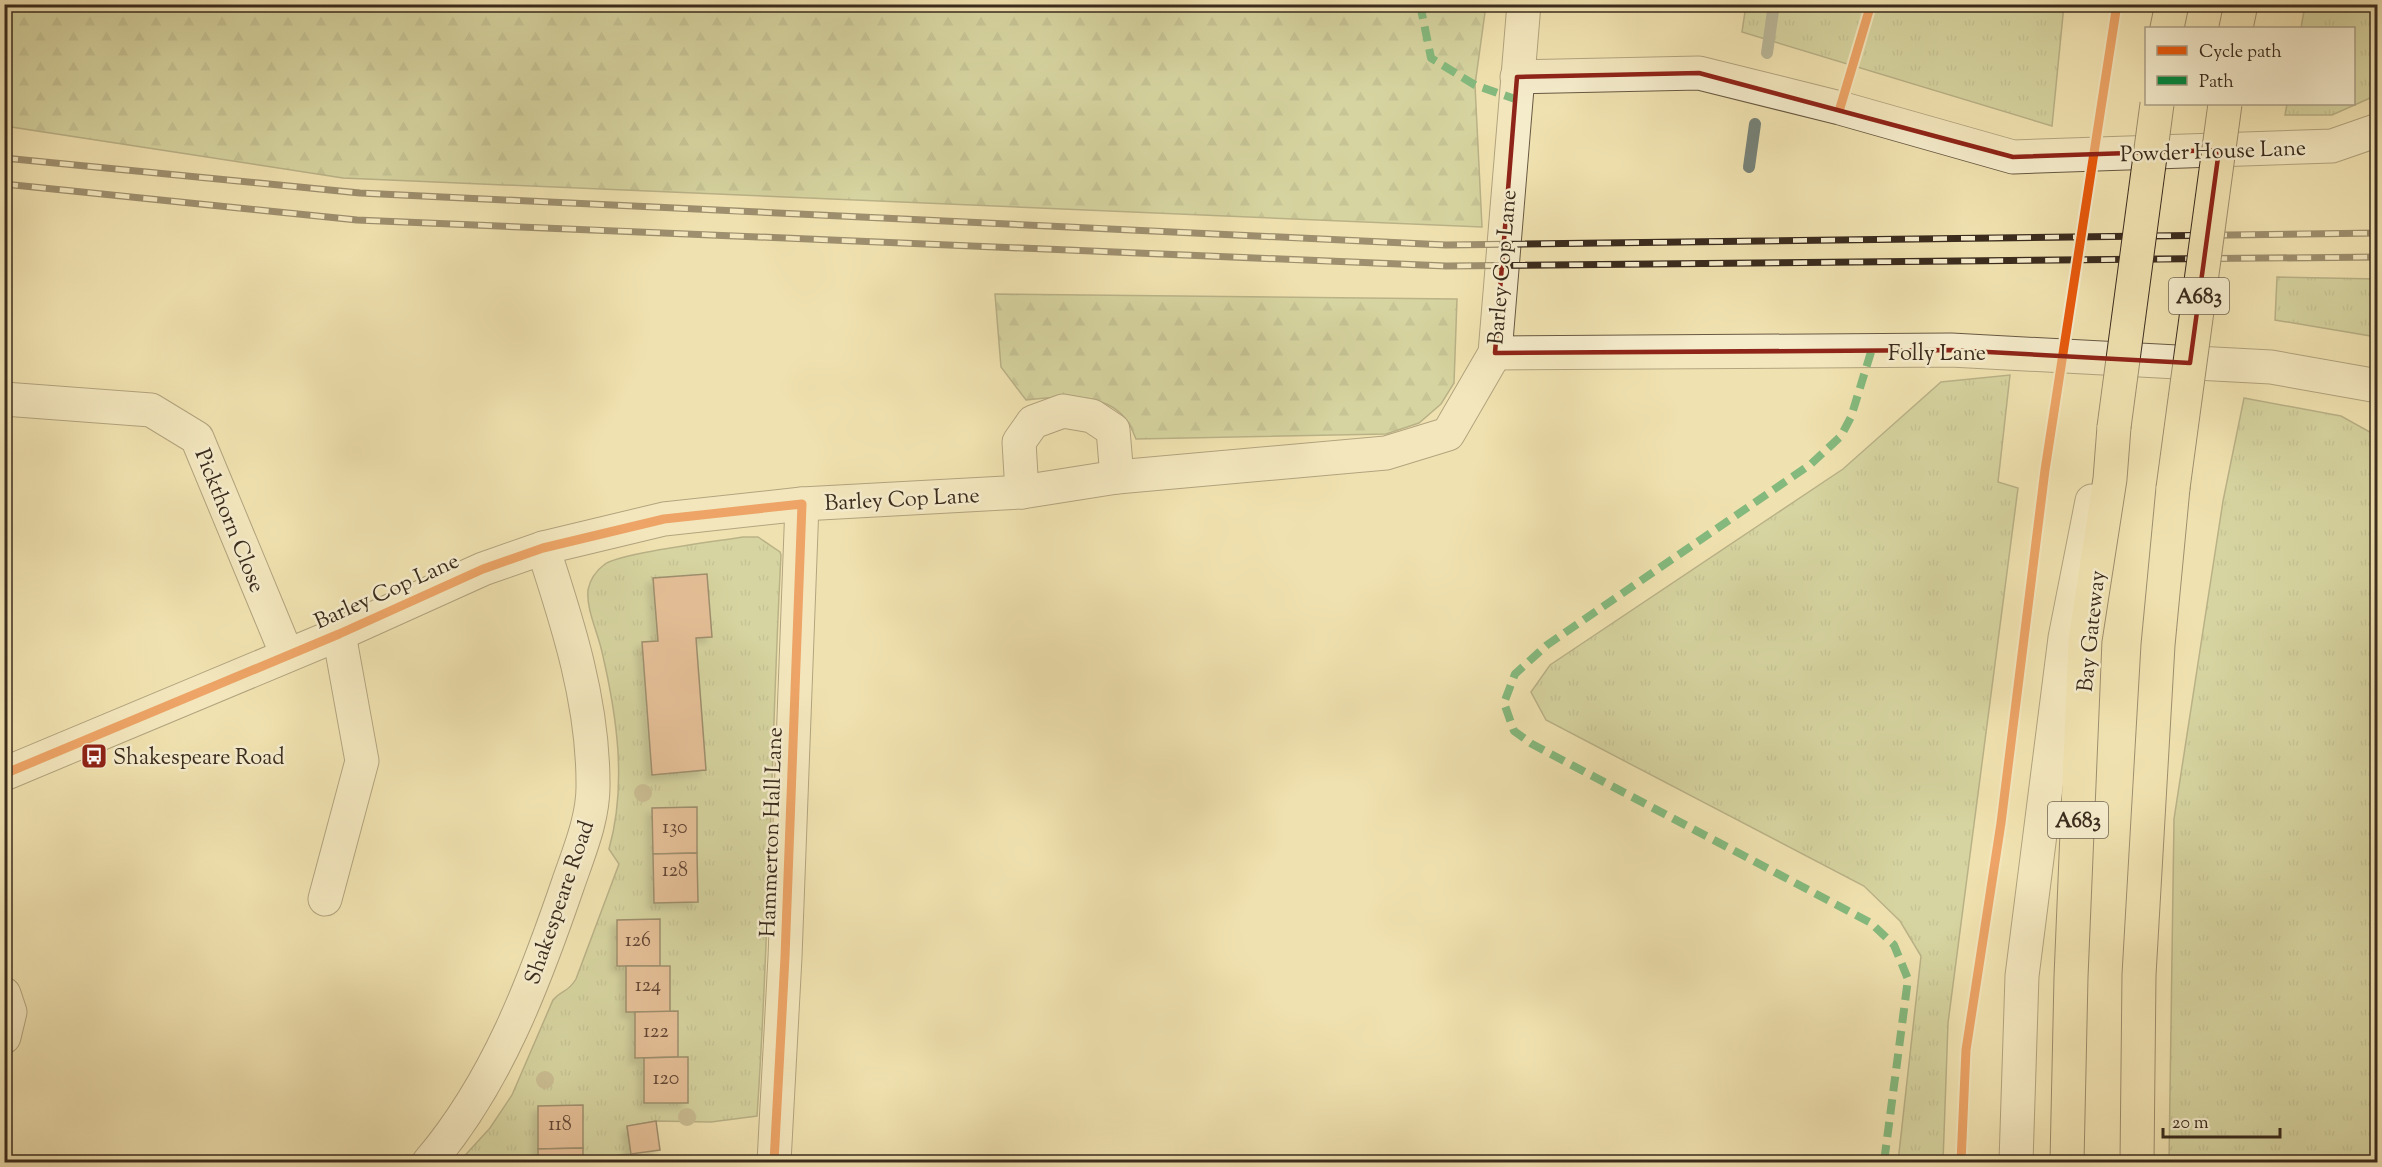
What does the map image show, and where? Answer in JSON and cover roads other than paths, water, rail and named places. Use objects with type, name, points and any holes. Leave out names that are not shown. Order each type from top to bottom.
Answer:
[{"type":"highway","points":[[2167,27],[2172,4]]},
{"type":"highway","points":[[2236,27],[2241,4]]},
{"type":"highway","name":"Bay Gateway","points":[[2067,1162],[2071,977],[2085,640],[2103,478],[2114,427],[2157,105]]},
{"type":"highway","name":"A683","points":[[2137,1162],[2139,975],[2158,645],[2173,488],[2225,105]]},
{"type":"street","name":"Barley Cop Lane","points":[[4,774],[339,634],[483,568],[543,548],[663,519],[802,504],[1022,492],[1116,477],[1386,453],[1448,434],[1495,352],[1524,4]]},
{"type":"street","name":"Powder House Lane","points":[[1517,77],[1700,73],[1840,108],[2013,157],[2332,146],[2378,130]]},
{"type":"street","name":"Folly Lane","points":[[1495,352],[1951,350],[2271,367],[2378,386]]},
{"type":"street","name":"Pickthorn Close","points":[[4,399],[152,410],[197,438],[286,655]]},
{"type":"street","points":[[1022,492],[1019,442],[1033,422],[1063,411],[1092,416],[1113,430],[1116,477]]},
{"type":"street","points":[[2016,1162],[2022,976],[2065,638],[2103,478]]},
{"type":"street","name":"Hammerton Hall Lane","points":[[774,1162],[785,957],[802,504]]},
{"type":"street","name":"Shakespeare Road","points":[[429,1162],[472,1108],[503,1050],[534,977],[584,838],[594,785],[590,736],[574,648],[543,548]]},
{"type":"street","points":[[325,899],[363,761],[339,634]]},
{"type":"street","points":[[4,994],[10,1012],[4,1037]]},
{"type":"waterway","points":[[1767,53],[1774,4]]},
{"type":"waterway","points":[[1749,167],[1755,124]]},
{"type":"railway","points":[[4,158],[360,193],[1446,245],[2378,233]]},
{"type":"railway","points":[[4,184],[357,220],[1446,266],[2378,257]]},
{"type":"place","name":"Shakespeare Road","points":[[94,756]]}]
